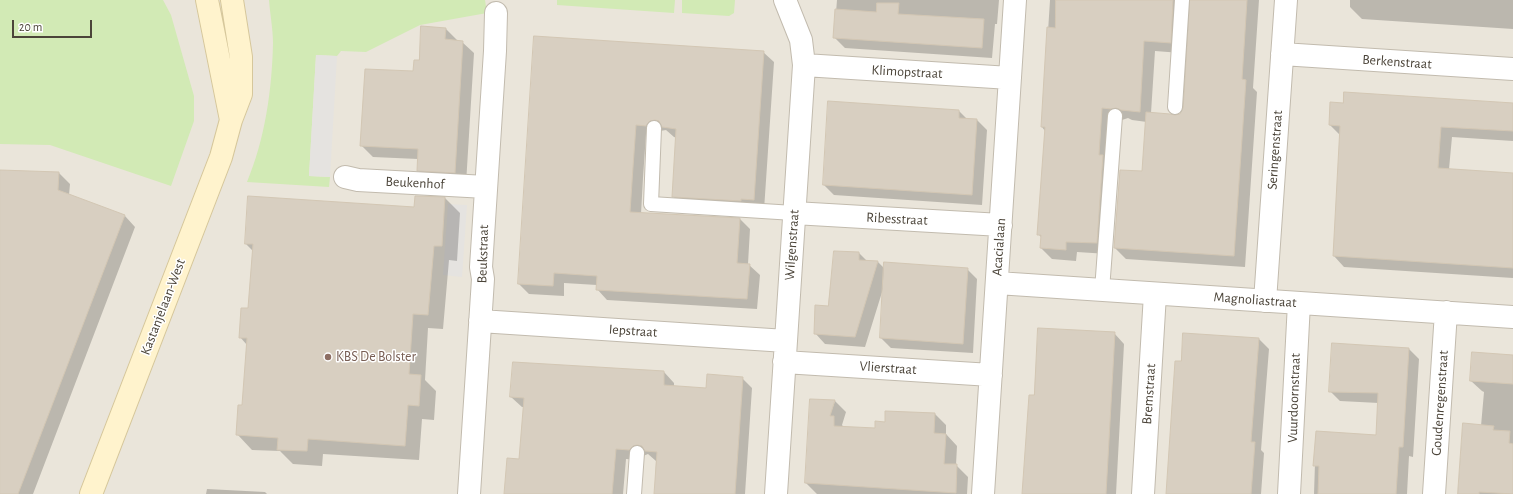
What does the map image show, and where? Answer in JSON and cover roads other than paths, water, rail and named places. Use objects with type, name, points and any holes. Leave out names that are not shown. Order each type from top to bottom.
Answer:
[{"type":"main road","name":"Kastanjelaan-West","points":[[207,0],[231,120]]},
{"type":"main road","name":"Kastanjelaan-West","points":[[91,494],[221,157],[231,120],[241,94],[241,57],[232,0]]},
{"type":"street","name":"Wilgenstraat","points":[[776,494],[804,65],[801,40],[785,0]]},
{"type":"street","name":"Acacialaan","points":[[983,494],[1015,0]]},
{"type":"street","name":"Seringenstraat","points":[[1265,301],[1286,0]]},
{"type":"street","name":"Beukstraat","points":[[469,494],[483,279],[481,267],[495,51],[496,13]]},
{"type":"street","name":"Berkenstraat","points":[[1282,54],[1513,70]]},
{"type":"street","name":"Klimopstraat","points":[[804,65],[1010,78]]},
{"type":"street","name":"Beukenhof","points":[[345,177],[358,180],[486,187]]},
{"type":"street","name":"Ribesstraat","points":[[794,213],[1000,225]]},
{"type":"street","name":"Magnoliastraat","points":[[997,283],[1513,317]]},
{"type":"street","name":"Bremstraat","points":[[1143,494],[1155,294]]},
{"type":"street","name":"Vuurdoornstraat","points":[[1289,494],[1299,303]]},
{"type":"street","name":"Goudenregenstraat","points":[[1434,494],[1446,312]]},
{"type":"street","name":"Iepstraat","points":[[480,321],[785,351]]},
{"type":"street","name":"Vlierstraat","points":[[785,351],[991,375]]},
{"type":"lane","points":[[1175,108],[1182,0]]},
{"type":"lane","points":[[1102,290],[1115,116]]},
{"type":"lane","points":[[654,128],[650,204],[794,213]]},
{"type":"lane","points":[[634,494],[637,453]]},
{"type":"place","name":"KBS De Bolster","points":[[328,357]]}]
